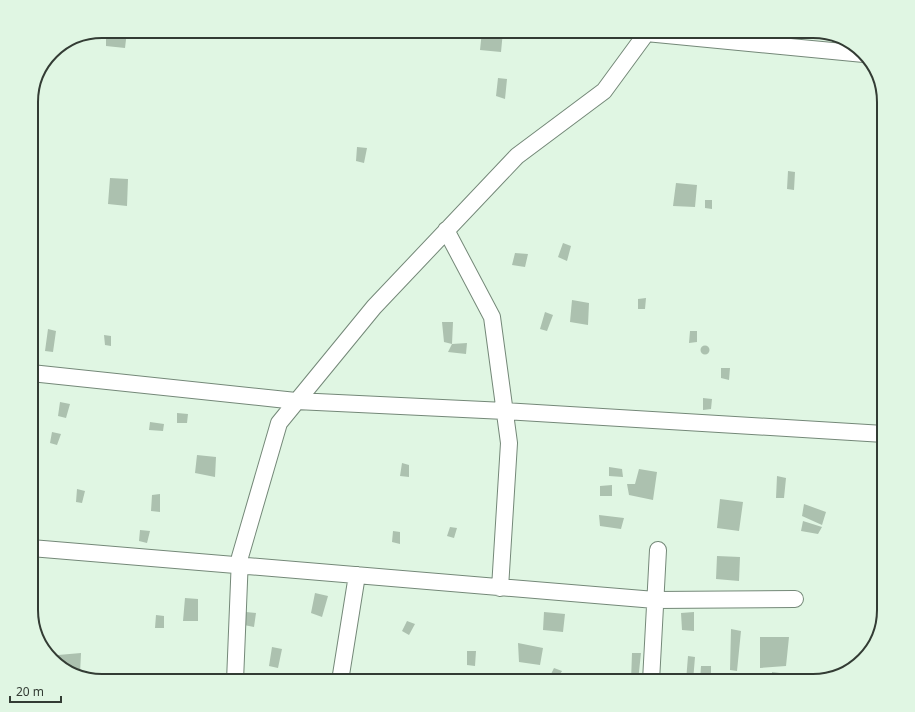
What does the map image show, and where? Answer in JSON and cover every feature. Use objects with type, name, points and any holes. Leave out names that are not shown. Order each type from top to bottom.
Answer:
[{"type":"street","points":[[235,674],[240,557],[279,424],[296,401],[374,307],[446,230],[517,156],[604,91],[643,38]]},
{"type":"street","points":[[706,38],[854,53]]},
{"type":"street","points":[[446,230],[492,317],[509,443],[500,588]]},
{"type":"street","points":[[38,374],[296,401],[505,411],[877,434]]},
{"type":"street","points":[[38,549],[656,600],[795,599]]},
{"type":"street","points":[[651,674],[658,550]]},
{"type":"street","points":[[341,674],[357,576]]},
{"type":"building","points":[[106,38],[126,38],[125,48],[106,46]]},
{"type":"building","points":[[481,38],[502,38],[501,52],[480,50]]},
{"type":"building","points":[[498,78],[507,79],[505,99],[496,96]]},
{"type":"building","points":[[357,147],[367,148],[364,163],[356,161]]},
{"type":"building","points":[[788,171],[795,172],[794,190],[787,189]]},
{"type":"building","points":[[110,178],[128,179],[127,206],[108,204]]},
{"type":"building","points":[[676,183],[697,185],[695,207],[673,206]]},
{"type":"building","points":[[705,200],[712,200],[712,209],[705,208]]},
{"type":"building","points":[[563,243],[571,246],[567,261],[558,257]]},
{"type":"building","points":[[515,253],[528,254],[525,267],[512,265]]},
{"type":"building","points":[[646,298],[645,309],[638,309],[638,299]]},
{"type":"building","points":[[572,300],[589,303],[588,325],[570,322]]},
{"type":"building","points":[[545,312],[553,315],[547,331],[540,329]]},
{"type":"building","points":[[442,322],[453,322],[452,344],[444,342]]},
{"type":"building","points":[[48,329],[56,331],[53,352],[45,351]]},
{"type":"building","points":[[690,331],[697,331],[697,342],[689,343]]},
{"type":"building","points":[[104,335],[111,336],[111,346],[105,345]]},
{"type":"building","points":[[467,343],[466,354],[448,352],[452,344]]},
{"type":"building","points":[[703,346],[707,346],[709,350],[707,354],[703,354],[701,352],[701,348]]},
{"type":"building","points":[[721,368],[730,368],[729,380],[721,378]]},
{"type":"building","points":[[703,398],[712,399],[711,409],[703,410]]},
{"type":"building","points":[[60,402],[70,404],[66,418],[58,416]]},
{"type":"building","points":[[177,413],[188,414],[187,423],[177,423]]},
{"type":"building","points":[[150,422],[164,424],[163,431],[149,430]]},
{"type":"building","points":[[52,432],[61,434],[57,445],[50,443]]},
{"type":"building","points":[[197,455],[216,457],[215,477],[195,473]]},
{"type":"building","points":[[402,463],[409,465],[409,477],[400,476]]},
{"type":"building","points":[[609,467],[622,469],[623,477],[609,476]]},
{"type":"building","points":[[639,469],[657,472],[653,500],[629,495],[627,484],[635,484]]},
{"type":"building","points":[[777,476],[786,478],[784,498],[776,498]]},
{"type":"building","points":[[612,485],[612,496],[600,496],[600,486]]},
{"type":"building","points":[[77,489],[85,491],[82,503],[76,502]]},
{"type":"building","points":[[160,494],[160,512],[151,511],[152,495]]},
{"type":"building","points":[[720,499],[743,502],[739,531],[717,528]]},
{"type":"building","points":[[804,504],[826,512],[822,525],[802,516]]},
{"type":"building","points":[[599,515],[624,518],[621,529],[600,526]]},
{"type":"building","points":[[803,521],[822,527],[818,534],[801,531]]},
{"type":"building","points":[[450,527],[457,528],[454,538],[447,536]]},
{"type":"building","points":[[140,530],[150,531],[147,543],[139,541]]},
{"type":"building","points":[[393,531],[400,532],[400,544],[392,542]]},
{"type":"building","points":[[717,556],[740,557],[739,581],[716,579]]},
{"type":"building","points":[[315,593],[328,596],[322,617],[311,613]]},
{"type":"building","points":[[185,598],[198,599],[198,621],[183,621]]},
{"type":"building","points":[[246,612],[256,613],[254,627],[244,625]]},
{"type":"building","points":[[544,612],[565,614],[563,632],[543,630]]},
{"type":"building","points":[[694,612],[694,631],[682,630],[681,613]]},
{"type":"building","points":[[156,615],[164,616],[164,628],[155,628]]},
{"type":"building","points":[[407,621],[415,624],[409,635],[402,631]]},
{"type":"building","points":[[731,629],[741,631],[737,671],[730,670]]},
{"type":"building","points":[[760,637],[789,637],[786,666],[760,668]]},
{"type":"building","points":[[518,643],[543,648],[540,665],[519,662]]},
{"type":"building","points":[[272,647],[282,649],[278,668],[269,666]]},
{"type":"building","points":[[467,651],[476,651],[475,666],[467,665]]},
{"type":"building","points":[[81,653],[80,671],[63,661],[58,655]]},
{"type":"building","points":[[632,653],[641,653],[639,674],[631,674]]},
{"type":"building","points":[[688,656],[695,657],[694,674],[687,674]]},
{"type":"building","points":[[701,666],[711,666],[711,674],[700,674]]},
{"type":"building","points":[[554,668],[562,671],[560,674],[551,674]]},
{"type":"building","points":[[772,672],[788,674],[772,674]]}]
